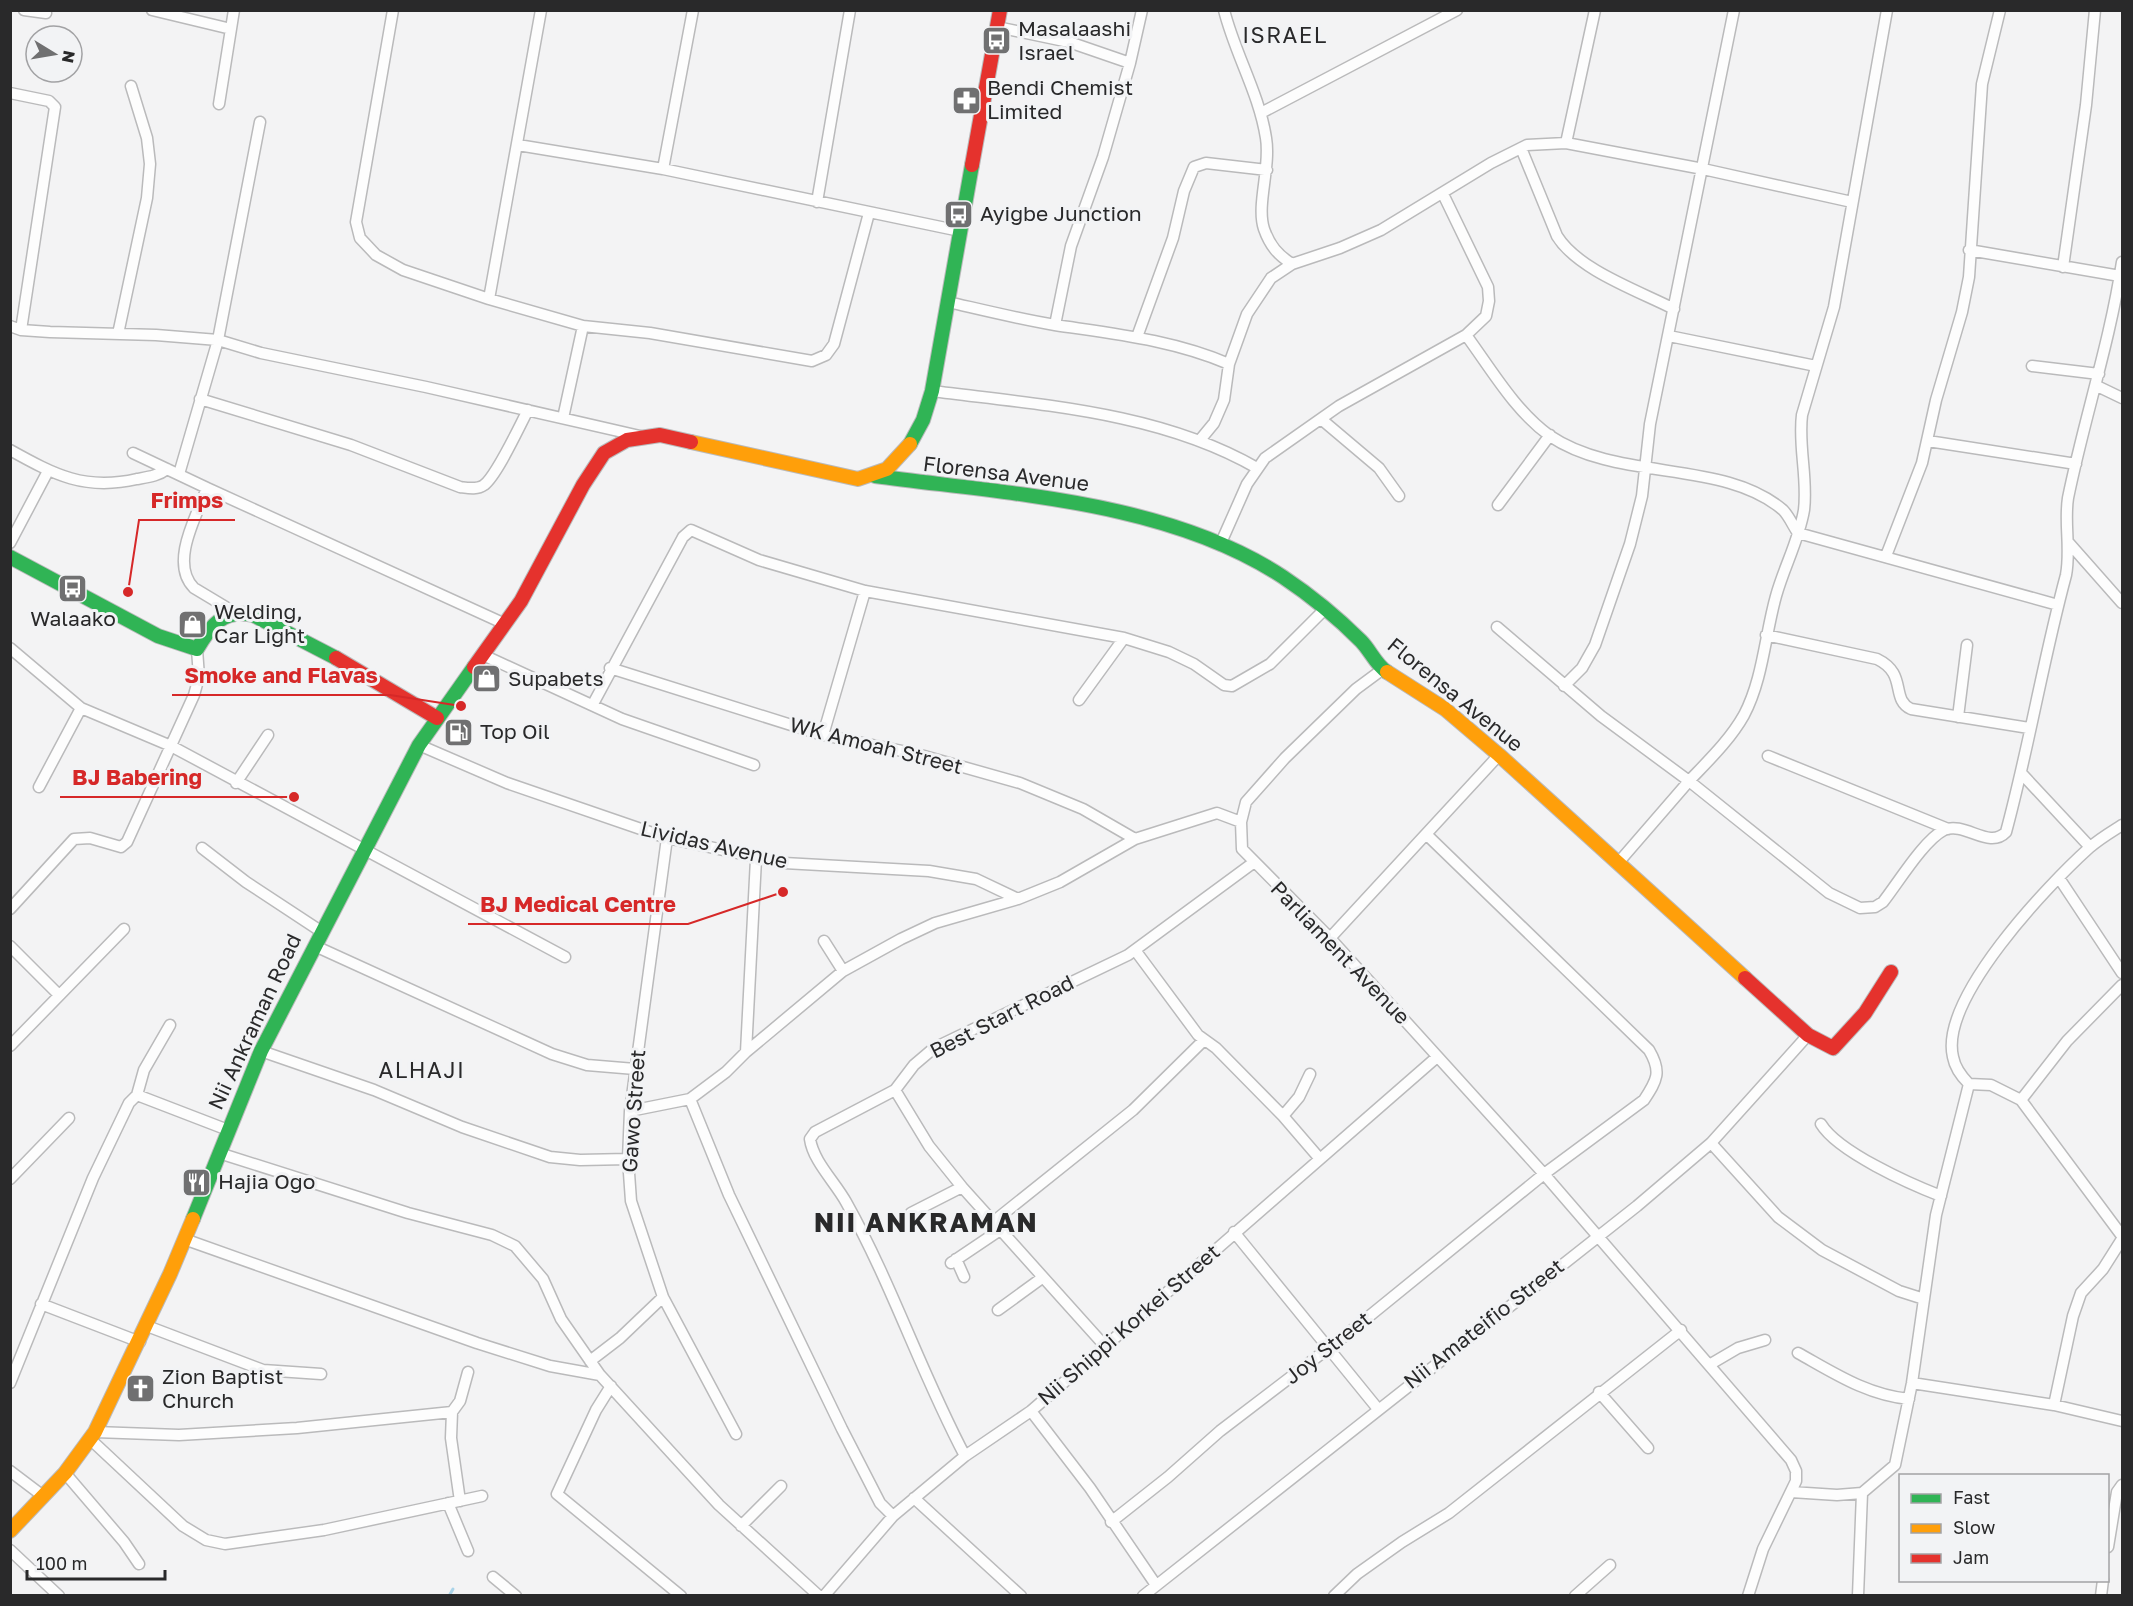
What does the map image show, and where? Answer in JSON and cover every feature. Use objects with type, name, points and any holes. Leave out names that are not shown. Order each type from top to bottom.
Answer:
[{"type":"street","points":[[24,10],[46,13]]},
{"type":"street","points":[[152,10],[231,29]]},
{"type":"street","points":[[219,104],[234,10]]},
{"type":"street","points":[[393,10],[356,222],[360,238],[376,255],[403,270],[489,299],[583,326],[650,333],[812,361],[826,355],[834,344],[869,213]]},
{"type":"street","points":[[489,299],[542,10]]},
{"type":"street","points":[[663,170],[693,10]]},
{"type":"street","points":[[817,202],[850,10]]},
{"type":"street","points":[[875,476],[894,464],[909,445],[922,423],[932,391],[1000,10]]},
{"type":"street","points":[[1055,325],[1071,246],[1103,157],[1130,63],[1142,10]]},
{"type":"street","points":[[1224,10],[1261,113],[1266,139],[1267,170],[1261,214],[1263,227],[1273,248],[1292,264]]},
{"type":"street","points":[[1261,113],[1457,10]]},
{"type":"street","points":[[1566,143],[1595,10]]},
{"type":"street","points":[[1564,686],[1582,668],[1603,627],[1630,544],[1646,469],[1650,424],[1734,10]]},
{"type":"street","points":[[1618,863],[1718,751],[1744,714],[1754,688],[1776,596],[1798,533],[1805,494],[1799,433],[1806,395],[1834,308],[1887,10]]},
{"type":"street","points":[[1886,556],[1911,494],[1928,441],[1936,400],[1962,312],[1969,277],[1969,250],[1982,84],[2001,10]]},
{"type":"street","points":[[2063,267],[2086,105],[2096,10]]},
{"type":"street","points":[[997,27],[1069,42],[1130,63]]},
{"type":"street","points":[[118,334],[147,198],[150,164],[147,138],[131,86]]},
{"type":"street","points":[[10,93],[49,101],[55,107],[16,328],[218,340],[261,353],[642,436]]},
{"type":"street","points":[[179,474],[218,340],[260,122]]},
{"type":"street","points":[[1200,440],[1214,423],[1224,400],[1229,364],[1247,314],[1260,291],[1271,278],[1292,264],[1360,241],[1521,147],[1566,143],[1703,169],[1852,202]]},
{"type":"street","points":[[518,145],[663,170],[960,231]]},
{"type":"street","points":[[1521,147],[1565,249],[1599,272],[1674,309]]},
{"type":"street","points":[[1137,337],[1173,238],[1184,191],[1194,167],[1206,163],[1267,170]]},
{"type":"street","points":[[1220,545],[1257,468],[1275,449],[1321,419],[1466,335],[1486,316],[1490,295],[1443,194]]},
{"type":"street","points":[[1969,250],[2120,276]]},
{"type":"street","points":[[1768,756],[1948,829],[1993,839],[2001,838],[2006,832],[2022,774],[2029,728],[2067,567],[2069,543],[2067,508],[2097,386],[2122,261]]},
{"type":"street","points":[[948,302],[1055,325],[1137,337],[1203,353],[1229,364]]},
{"type":"street","points":[[563,418],[583,326]]},
{"type":"street","points":[[1466,335],[1523,412],[1550,435],[1589,455],[1747,490],[1784,511],[1798,533],[2058,605]]},
{"type":"street","points":[[1669,336],[1816,366]]},
{"type":"street","points":[[2032,366],[2099,374]]},
{"type":"street","points":[[2097,386],[2122,398]]},
{"type":"street","points":[[932,391],[1096,413],[1200,440],[1227,450],[1257,468]]},
{"type":"street","points":[[200,399],[351,445],[460,487],[474,489],[484,485],[494,472],[528,410]]},
{"type":"street","points":[[1321,419],[1379,468],[1399,496]]},
{"type":"street","points":[[1498,505],[1550,435]]},
{"type":"street","name":"Florensa Avenue","points":[[642,436],[669,436],[848,478],[875,476],[1109,508],[1167,524],[1220,545],[1281,576],[1325,609],[1361,641],[1383,669],[1445,709],[1499,755],[1808,1035],[1833,1048],[1854,1029],[1875,1003],[1891,972]]},
{"type":"street","name":"Nii Ankraman Road","points":[[10,1532],[65,1473],[92,1436],[140,1342],[261,1051],[419,745],[505,624],[604,453],[615,444],[642,436]]},
{"type":"street","points":[[1928,441],[2076,464]]},
{"type":"street","points":[[10,450],[48,471],[74,480],[108,485],[159,475],[167,469]]},
{"type":"street","points":[[133,453],[505,624]]},
{"type":"street","points":[[10,543],[48,471]]},
{"type":"street","points":[[207,488],[190,532],[184,571],[194,588],[234,612]]},
{"type":"street","points":[[593,704],[610,668],[683,537],[691,530],[759,560],[866,591],[1124,638],[1169,652],[1194,664],[1216,682],[1232,686],[1270,664],[1325,609]]},
{"type":"street","points":[[2069,543],[2122,603]]},
{"type":"street","points":[[10,557],[158,636],[197,649]]},
{"type":"street","points":[[823,735],[866,591]]},
{"type":"street","points":[[10,909],[74,839],[90,838],[121,848],[127,842],[194,695],[199,677],[197,649],[212,624],[227,613],[254,615],[370,676],[437,718]]},
{"type":"street","points":[[1497,627],[1564,686],[1689,781],[1829,893],[1860,908],[1875,907],[1883,902],[1926,846],[1948,829]]},
{"type":"street","points":[[1766,634],[1877,659],[1892,667],[1905,706],[2029,728]]},
{"type":"street","points":[[1079,700],[1124,638]]},
{"type":"street","points":[[1958,717],[1967,645]]},
{"type":"street","points":[[11,650],[81,708],[171,746],[236,783],[565,957]]},
{"type":"street","points":[[483,655],[654,731],[754,765]]},
{"type":"street","name":"WK Amoah Street","points":[[610,668],[823,735],[917,754],[1020,783],[1083,809],[1135,840]]},
{"type":"street","points":[[630,1111],[690,1099],[726,1072],[746,1052],[843,971],[935,923],[1018,899],[1060,882],[1135,840],[1217,813],[1240,822],[1246,802],[1285,758],[1356,689],[1383,669]]},
{"type":"street","points":[[39,787],[81,708]]},
{"type":"street","points":[[236,783],[268,735]]},
{"type":"street","name":"Lividas Avenue","points":[[419,745],[507,783],[667,838],[756,859],[784,863],[929,871],[976,879],[1018,899]]},
{"type":"street","points":[[1330,938],[1499,755]]},
{"type":"street","points":[[2022,774],[2090,847]]},
{"type":"street","name":"Parliament Avenue","points":[[1240,822],[1242,849],[1253,862],[1330,938],[1544,1174],[1791,1460],[1796,1471],[1796,1481],[1791,1492]]},
{"type":"street","points":[[2054,1405],[2073,1317],[2081,1293],[2103,1269],[2122,1238],[2021,1100],[1991,1084],[1969,1084],[1960,1074],[1952,1056],[1960,1011],[1973,982],[1994,952],[2045,891],[2090,847],[2122,825]]},
{"type":"street","name":"Joy Street","points":[[1112,1522],[1168,1478],[1220,1431],[1329,1348],[1544,1174],[1644,1100],[1658,1075],[1657,1063],[1649,1050],[1426,834]]},
{"type":"street","name":"Gawo Street","points":[[667,838],[630,1111],[628,1159],[631,1201],[663,1297],[736,1434]]},
{"type":"street","points":[[202,848],[246,882],[322,932]]},
{"type":"street","points":[[746,1052],[756,859]]},
{"type":"street","name":"Best Start Road","points":[[965,1456],[938,1401],[866,1237],[837,1185],[812,1150],[810,1139],[815,1132],[895,1090],[914,1065],[934,1048],[1135,950],[1253,862]]},
{"type":"street","points":[[2059,879],[2122,973]]},
{"type":"street","points":[[10,1046],[123,929]]},
{"type":"street","points":[[824,941],[843,971]]},
{"type":"street","points":[[10,946],[58,994]]},
{"type":"street","points":[[315,946],[552,1054],[587,1065],[635,1069]]},
{"type":"street","points":[[1135,950],[1198,1035],[1216,1048],[1283,1116],[1320,1159]]},
{"type":"street","points":[[2021,1100],[2067,1041],[2122,985]]},
{"type":"street","points":[[10,1383],[93,1178],[129,1103],[137,1095],[144,1070],[170,1024]]},
{"type":"street","name":"Nii Amateifio Street","points":[[1143,1596],[1596,1236],[1637,1206],[1711,1143],[1808,1035]]},
{"type":"street","points":[[964,1277],[954,1261],[1133,1110],[1204,1040]]},
{"type":"street","points":[[261,1051],[374,1090],[462,1127],[550,1157],[580,1160],[628,1159]]},
{"type":"street","name":"Nii Shippi Korkei Street","points":[[824,1596],[892,1516],[965,1456],[1031,1411],[1437,1057]]},
{"type":"street","points":[[1283,1116],[1299,1097],[1310,1074]]},
{"type":"street","points":[[1748,1596],[1763,1549],[1791,1492],[1837,1495],[1862,1493],[1895,1465],[1912,1383],[1941,1196],[1969,1084]]},
{"type":"street","points":[[895,1090],[929,1146],[962,1187],[1104,1345]]},
{"type":"street","points":[[137,1095],[228,1130]]},
{"type":"street","points":[[690,1099],[729,1195],[842,1429],[880,1503],[892,1516]]},
{"type":"street","points":[[11,1176],[69,1118]]},
{"type":"street","points":[[1821,1124],[1830,1134],[1881,1169],[1941,1196]]},
{"type":"street","points":[[1711,1143],[1786,1224],[1822,1250],[1899,1291],[1924,1299]]},
{"type":"street","points":[[219,1153],[408,1213],[492,1235],[515,1246],[543,1279],[561,1319],[600,1375],[685,1471],[741,1526],[819,1596]]},
{"type":"street","points":[[911,1213],[962,1187]]},
{"type":"street","points":[[1234,1232],[1378,1409]]},
{"type":"street","points":[[184,1239],[477,1343],[550,1366],[600,1375]]},
{"type":"street","points":[[998,1310],[1042,1278]]},
{"type":"street","points":[[590,1361],[620,1338],[663,1297]]},
{"type":"street","points":[[42,1304],[140,1342]]},
{"type":"street","points":[[147,1326],[252,1367],[275,1372],[321,1374]]},
{"type":"street","points":[[1334,1596],[1357,1574],[1393,1548],[1449,1513],[1557,1429],[1599,1392],[1681,1330]]},
{"type":"street","points":[[1709,1365],[1738,1348],[1765,1340]]},
{"type":"street","points":[[1798,1353],[1857,1386],[1888,1397],[1909,1399]]},
{"type":"street","points":[[468,1372],[460,1401],[452,1412],[451,1438],[454,1502],[468,1551]]},
{"type":"street","points":[[1912,1383],[2054,1405],[2122,1421]]},
{"type":"street","points":[[611,1386],[596,1410],[557,1494],[681,1596]]},
{"type":"street","points":[[1599,1392],[1648,1448]]},
{"type":"street","points":[[1031,1411],[1090,1488],[1156,1585]]},
{"type":"street","points":[[92,1436],[179,1435],[273,1430],[452,1412]]},
{"type":"street","points":[[92,1436],[183,1526],[206,1540],[225,1544],[324,1530],[482,1496]]},
{"type":"street","points":[[10,1470],[43,1496]]},
{"type":"street","points":[[65,1473],[124,1542],[139,1564]]},
{"type":"street","points":[[2109,1541],[2117,1492],[2122,1485]]},
{"type":"street","points":[[741,1526],[781,1486]]},
{"type":"street","points":[[1858,1596],[1862,1493]]},
{"type":"street","points":[[914,1498],[1021,1596]]},
{"type":"street","points":[[10,1550],[59,1596]]},
{"type":"street","points":[[1575,1596],[1610,1565]]},
{"type":"street","points":[[493,1577],[516,1596]]},
{"type":"waterway","points":[[449,1596],[453,1589]]},
{"type":"traffic: fast","points":[[910,444],[923,420],[932,391],[972,165]]},
{"type":"traffic: fast","points":[[875,476],[1086,505],[1138,516],[1189,532],[1238,552],[1293,584],[1352,632],[1387,672]]},
{"type":"traffic: fast","points":[[10,557],[158,636],[197,649],[207,633],[219,621],[234,614],[243,614],[253,615],[336,658]]},
{"type":"traffic: fast","points":[[193,1219],[261,1051],[419,745],[474,667]]},
{"type":"traffic: slow","points":[[691,442],[858,479],[887,469],[910,444]]},
{"type":"traffic: slow","points":[[1387,672],[1445,709],[1499,755],[1745,978]]},
{"type":"traffic: slow","points":[[10,1531],[65,1473],[95,1432],[170,1274],[193,1219]]},
{"type":"traffic: jam","points":[[972,165],[1000,10]]},
{"type":"traffic: jam","points":[[474,667],[521,601],[583,485],[604,453],[627,440],[660,435],[691,442]]},
{"type":"traffic: jam","points":[[336,658],[437,718]]},
{"type":"traffic: jam","points":[[1745,978],[1808,1035],[1833,1048],[1865,1013],[1891,972]]},
{"type":"place","name":"Masalaashi Israel","points":[[997,41]]},
{"type":"place","name":"Bendi Chemist Limited","points":[[966,100]]},
{"type":"place","name":"Ayigbe Junction","points":[[959,214]]},
{"type":"place","name":"Walaako","points":[[73,588]]},
{"type":"place","name":"Frimps","points":[[128,592]]},
{"type":"place","name":"Welding, Car Light","points":[[193,624]]},
{"type":"place","name":"Supabets","points":[[487,679]]},
{"type":"place","name":"Smoke and Flavas","points":[[461,706]]},
{"type":"place","name":"Top Oil","points":[[459,732]]},
{"type":"place","name":"BJ Babering","points":[[294,797]]},
{"type":"place","name":"BJ Medical Centre","points":[[783,892]]},
{"type":"place","name":"Hajia Ogo","points":[[197,1182]]},
{"type":"place","name":"Zion Baptist Church","points":[[141,1389]]},
{"type":"district","name":"ISRAEL","points":[[1285,35]]},
{"type":"district","name":"ALHAJI","points":[[422,1070]]},
{"type":"district","name":"NII ANKRAMAN","points":[[926,1223]]}]
